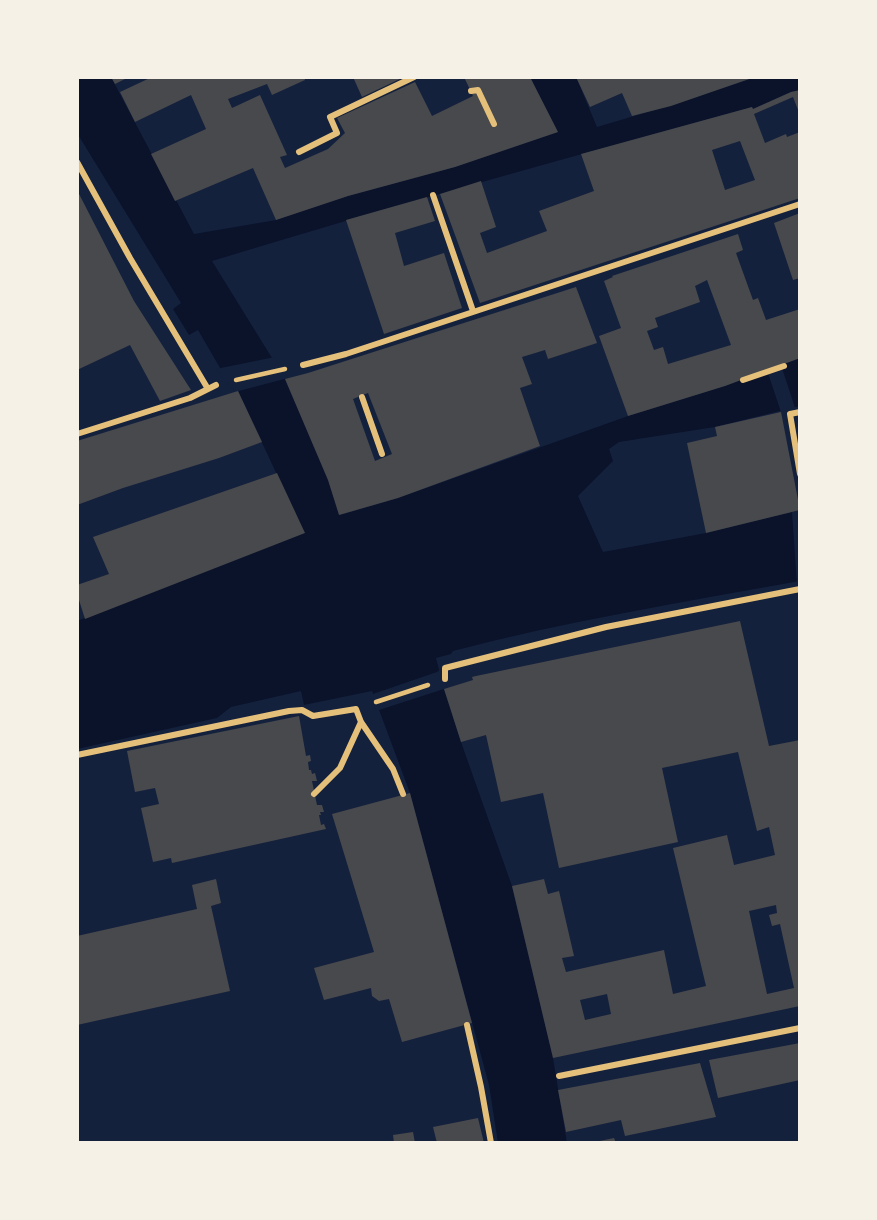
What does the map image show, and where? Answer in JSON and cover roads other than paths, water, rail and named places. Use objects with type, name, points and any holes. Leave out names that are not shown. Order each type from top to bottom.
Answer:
[{"type":"street","points":[[299,152],[337,132],[330,117],[414,77]]},
{"type":"street","points":[[471,90],[478,90],[494,124]]},
{"type":"street","points":[[77,162],[136,270],[208,389]]},
{"type":"street","points":[[433,195],[473,311]]},
{"type":"street","points":[[303,365],[346,354],[800,205]]},
{"type":"street","points":[[743,380],[783,366]]},
{"type":"street","points":[[77,434],[190,398],[216,385]]},
{"type":"street","points":[[362,397],[382,454]]},
{"type":"street","points":[[800,412],[790,414],[800,474]]},
{"type":"street","points":[[445,679],[445,668],[512,651],[606,628],[800,589]]},
{"type":"street","points":[[77,755],[289,710],[302,710],[313,716],[356,709],[361,722],[393,769],[404,794]]},
{"type":"street","points":[[314,794],[340,768],[361,722]]},
{"type":"street","points":[[467,1025],[491,1143]]},
{"type":"street","points":[[559,1076],[800,1028]]},
{"type":"water","points":[[77,77],[111,77],[194,234],[276,220],[348,196],[455,167],[558,132],[530,77],[576,77],[597,127],[756,77],[800,77],[800,90],[753,109],[752,107],[481,182],[212,261],[285,379],[340,515],[398,498],[800,358],[800,406],[715,427],[619,442],[609,449],[613,461],[578,496],[603,552],[706,533],[800,510],[800,581],[539,630],[453,651],[436,658],[461,742],[512,886],[553,1058],[567,1143],[498,1143],[489,1085],[410,793],[372,691],[304,705],[301,691],[231,707],[217,718],[77,749],[77,621],[304,533],[238,391],[220,368],[198,330],[189,335],[173,309],[181,303],[77,133]]}]
